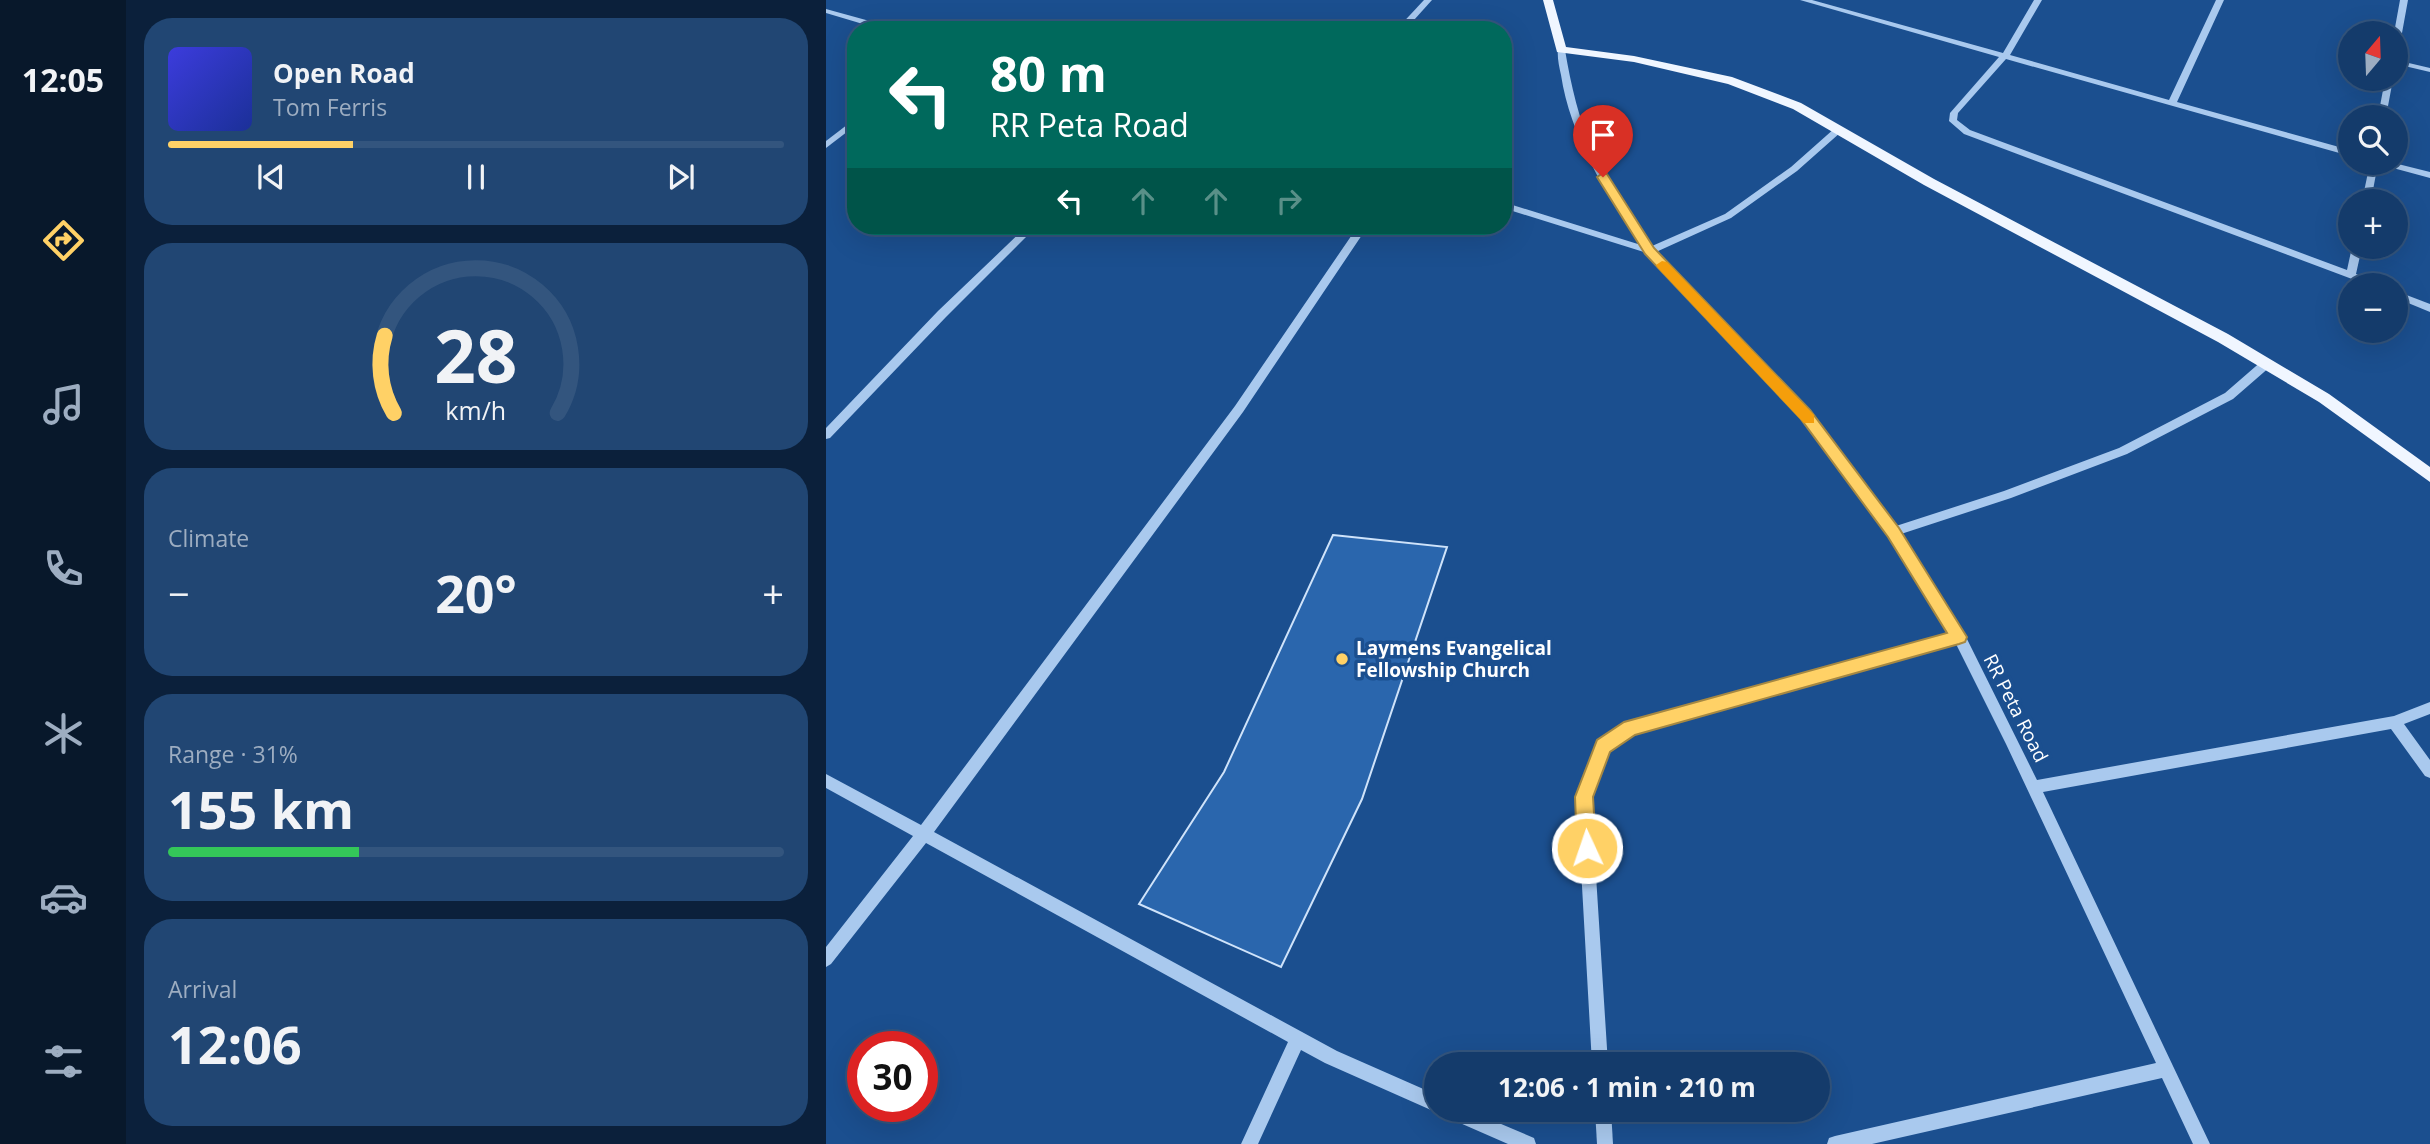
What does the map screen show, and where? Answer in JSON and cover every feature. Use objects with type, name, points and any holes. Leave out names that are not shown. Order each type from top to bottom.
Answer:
[{"type":"main road","points":[[1548,0],[1561,50],[1634,59],[1732,82],[1797,106],[1941,189],[2267,363],[2324,398],[2430,476]]},
{"type":"street","points":[[1408,21],[1428,0]]},
{"type":"street","points":[[1804,0],[1847,9],[2338,150]]},
{"type":"street","points":[[2038,0],[2005,56],[1954,113],[1953,121],[1967,132],[2348,273]]},
{"type":"street","points":[[2172,103],[2220,0]]},
{"type":"street","points":[[2400,21],[2404,0]]},
{"type":"street","points":[[826,11],[861,21]]},
{"type":"street","name":"RR Peta Road","points":[[1561,50],[1567,89],[1590,155],[1650,251],[1805,414],[1894,532],[1959,637],[2034,787],[2202,1144]]},
{"type":"street","points":[[2408,65],[2430,70]]},
{"type":"street","points":[[826,145],[847,128]]},
{"type":"street","points":[[1512,208],[1650,251],[1728,216],[1794,169],[1838,130]]},
{"type":"street","points":[[2408,170],[2430,176]]},
{"type":"street","points":[[826,435],[942,314],[1023,235]]},
{"type":"street","points":[[826,959],[924,834],[1239,409],[1357,235]]},
{"type":"street","points":[[2408,299],[2430,309]]},
{"type":"street","points":[[1894,532],[2007,495],[2123,451],[2229,396],[2267,363]]},
{"type":"street","points":[[1599,1052],[1584,797],[1604,746],[1630,728],[1959,637]]},
{"type":"street","points":[[2034,787],[2394,722],[2430,708]]},
{"type":"street","points":[[2394,722],[2430,771]]},
{"type":"street","points":[[826,781],[1331,1057],[1424,1098]]},
{"type":"street","points":[[1249,1144],[1298,1039]]},
{"type":"street","points":[[1835,1144],[2167,1069]]},
{"type":"street","points":[[1478,1122],[1528,1144]]},
{"type":"street","points":[[1604,1122],[1605,1144]]},
{"type":"building","name":"Laymens Evangelical Fellowship Church","points":[[1333,535],[1447,547],[1362,799],[1281,967],[1139,904],[1224,772]]},
{"type":"slow traffic","points":[[1662,265],[1809,419]]},
{"type":"place","name":"Laymens Evangelical Fellowship Church","points":[[1342,659]]},
{"type":"route","points":[[1587,848],[1584,797],[1604,746],[1630,728],[1959,637],[1894,532],[1805,414],[1650,251],[1603,177]]}]
